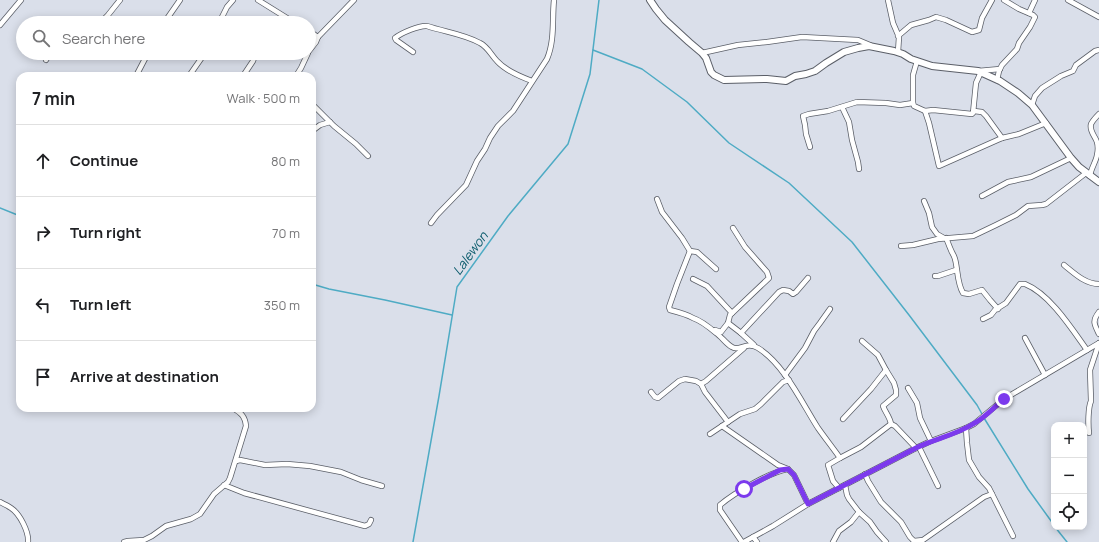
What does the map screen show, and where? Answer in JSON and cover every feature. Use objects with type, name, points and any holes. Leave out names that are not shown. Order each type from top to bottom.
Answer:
[{"type":"street","points":[[0,25],[21,0]]},
{"type":"street","points":[[107,16],[120,0]]},
{"type":"street","points":[[169,16],[180,0]]},
{"type":"street","points":[[222,16],[232,0]]},
{"type":"street","points":[[258,0],[284,16]]},
{"type":"street","points":[[316,42],[318,37],[354,0]]},
{"type":"street","points":[[431,223],[466,185],[476,161],[485,149],[490,138],[498,126],[513,111],[547,58],[552,39],[554,0]]},
{"type":"street","points":[[650,0],[665,20],[702,53],[706,58],[711,72],[724,80],[767,79],[786,81],[795,76],[806,74],[815,70],[844,52],[872,46]]},
{"type":"street","points":[[888,0],[893,23],[900,39],[898,52]]},
{"type":"street","points":[[898,36],[911,25],[929,20],[936,16],[972,32],[979,30],[982,18],[992,0]]},
{"type":"street","points":[[997,80],[1000,69],[1017,49],[1034,17],[1029,13],[1019,10],[1004,0]]},
{"type":"street","points":[[1029,13],[1035,0]]},
{"type":"street","points":[[1068,0],[1099,17]]},
{"type":"street","points":[[413,52],[396,40],[397,36],[423,26],[456,33],[480,43],[487,48],[500,64],[516,74],[532,81]]},
{"type":"street","points":[[702,53],[738,45],[802,37],[858,40],[872,46],[898,52],[932,66],[980,71],[1000,69]]},
{"type":"street","points":[[1032,105],[1042,88],[1074,70],[1076,65],[1095,51],[1099,50]]},
{"type":"street","points":[[138,72],[144,60]]},
{"type":"street","points":[[192,72],[200,60]]},
{"type":"street","points":[[246,72],[253,60]]},
{"type":"street","points":[[298,72],[305,60]]},
{"type":"street","points":[[917,61],[913,75],[913,103],[916,107],[925,111],[933,110],[972,114],[974,111],[982,112],[1002,138]]},
{"type":"street","points":[[980,71],[1018,93],[1032,105],[1071,158],[1079,167],[1099,182]]},
{"type":"street","points":[[974,111],[976,83],[980,71]]},
{"type":"street","points":[[810,147],[803,116],[828,111],[857,102],[900,105],[913,103]]},
{"type":"street","points":[[842,107],[849,122],[859,168]]},
{"type":"street","points":[[316,108],[368,156]]},
{"type":"street","points":[[925,111],[939,166],[1002,138],[1019,134],[1046,123]]},
{"type":"street","points":[[901,246],[945,238],[973,236],[1003,222],[1028,206],[1046,204],[1088,174],[1090,171],[1096,160],[1098,149],[1096,140],[1091,130],[1091,124],[1099,114]]},
{"type":"street","points":[[316,128],[330,122]]},
{"type":"street","points":[[982,196],[1008,182],[1031,177],[1071,158]]},
{"type":"street","points":[[657,199],[662,212],[690,251]]},
{"type":"street","points":[[924,201],[929,212],[932,227],[937,234],[945,238],[954,256],[960,288],[963,293],[969,294],[982,290],[998,309]]},
{"type":"street","points":[[712,329],[722,332],[728,323],[730,315],[769,278],[767,272],[745,247],[733,228]]},
{"type":"street","points":[[690,251],[697,252],[716,269]]},
{"type":"street","points":[[690,251],[669,307],[670,310],[694,318],[712,329],[734,348],[747,345],[754,346]]},
{"type":"street","points":[[1064,265],[1083,279],[1099,284]]},
{"type":"street","points":[[935,276],[956,270]]},
{"type":"street","points":[[741,333],[779,292],[783,290],[789,291],[793,294],[808,278]]},
{"type":"street","points":[[693,279],[707,286],[732,313]]},
{"type":"street","points":[[983,319],[991,315],[995,310],[1006,303],[1020,284],[1023,283],[1029,285],[1050,301],[1070,324],[1087,350]]},
{"type":"street","points":[[785,375],[805,348],[814,331],[830,309]]},
{"type":"street","points":[[1099,312],[1094,324],[1099,334]]},
{"type":"street","points":[[728,323],[776,363],[819,429],[840,458]]},
{"type":"street","points":[[1025,338],[1045,375]]},
{"type":"street","points":[[862,342],[878,354],[894,383],[896,394],[883,406],[891,424],[917,447],[938,486]]},
{"type":"street","points":[[788,469],[780,470],[750,485],[725,500],[720,505],[720,510],[743,542],[773,526],[808,504],[917,447],[974,424],[1004,399],[1099,343]]},
{"type":"street","points":[[1089,433],[1088,422],[1091,402],[1090,370],[1099,343]]},
{"type":"street","points":[[701,384],[747,345]]},
{"type":"street","points":[[843,419],[886,370]]},
{"type":"street","points":[[651,392],[658,398],[679,381],[685,379],[696,381],[701,384],[705,392],[728,422]]},
{"type":"street","points":[[710,434],[740,414],[755,409],[783,382],[788,380]]},
{"type":"street","points":[[908,388],[917,403],[920,418],[932,441]]},
{"type":"street","points":[[124,542],[128,540],[144,540],[166,526],[190,519],[200,514],[214,494],[224,486],[230,478],[246,426],[245,418],[239,412]]},
{"type":"street","points":[[839,488],[833,481],[828,464],[861,447],[891,424]]},
{"type":"street","points":[[722,426],[778,465],[788,469],[794,475],[808,504]]},
{"type":"street","points":[[966,428],[971,465],[989,488],[1013,536]]},
{"type":"street","points":[[236,461],[240,460],[265,465],[287,464],[310,466],[341,472],[382,486]]},
{"type":"street","points":[[865,474],[881,502],[902,522],[910,537],[914,541],[923,540],[984,497],[992,494]]},
{"type":"street","points":[[224,486],[244,493],[365,526],[369,524],[371,520]]},
{"type":"street","points":[[845,486],[847,497],[886,542]]},
{"type":"street","points":[[0,502],[14,510],[28,536],[28,542]]},
{"type":"street","points":[[833,542],[839,531],[851,522],[859,512]]},
{"type":"street","points":[[753,537],[757,542]]},
{"type":"waterway","name":"Lalewon","points":[[413,542],[457,287],[508,216],[568,144],[590,74],[599,0]]},
{"type":"waterway","points":[[593,50],[642,69],[687,102],[729,143],[789,183],[852,242],[909,315],[977,405],[982,414]]},
{"type":"waterway","points":[[0,208],[16,214]]},
{"type":"waterway","points":[[316,285],[452,315]]},
{"type":"waterway","points":[[984,418],[1028,489],[1051,521]]},
{"type":"waterway","points":[[1057,530],[1067,542]]},
{"type":"route","points":[[744,489],[780,470],[788,469],[794,475],[808,504],[916,448],[974,424],[1004,399]]}]
